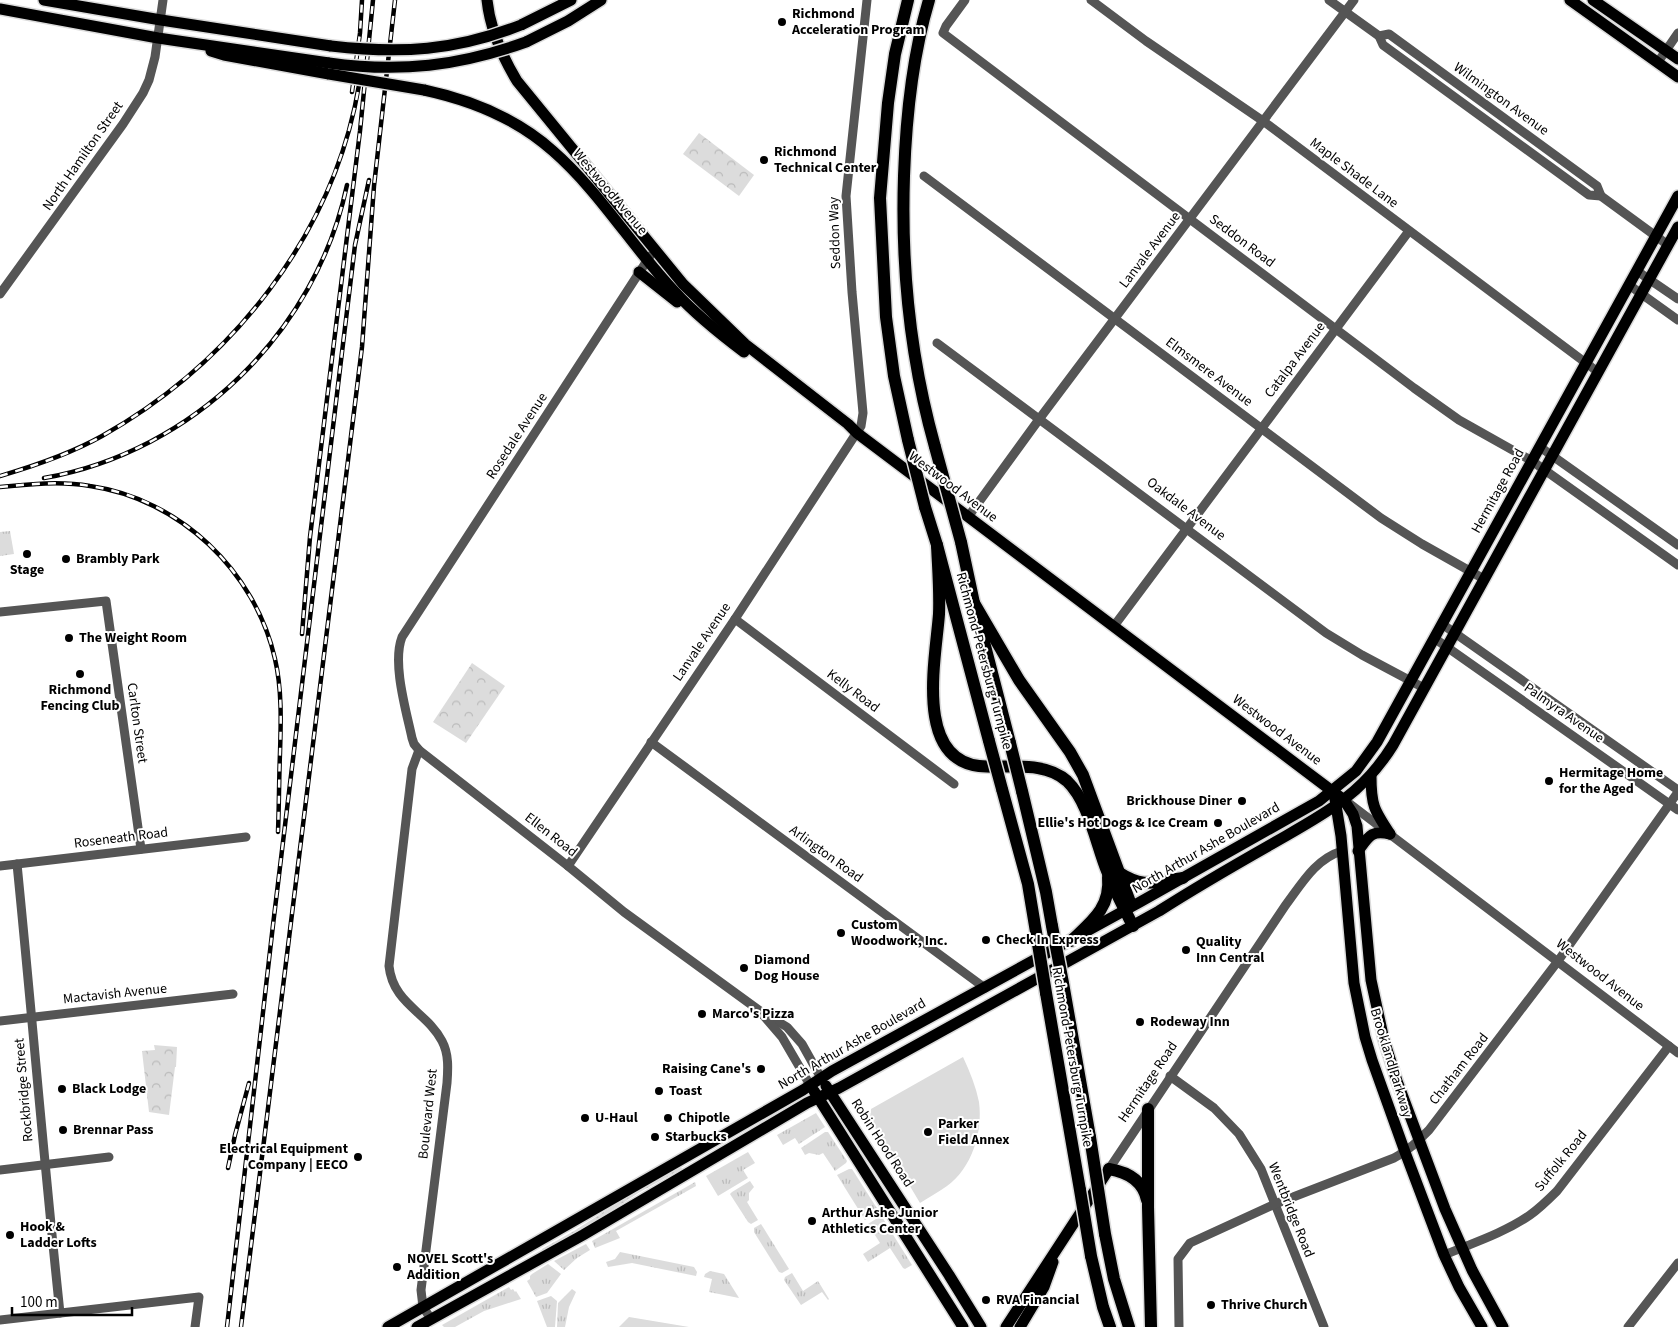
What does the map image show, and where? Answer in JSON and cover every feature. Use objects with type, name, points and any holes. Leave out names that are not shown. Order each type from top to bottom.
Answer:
[{"type":"highway","name":"Richmond-Petersburg Turnpike","points":[[908,0],[888,102],[880,198],[886,317],[894,376],[925,507],[937,545],[1028,884],[1091,1256],[1110,1327]]},
{"type":"highway","name":"Richmond-Petersburg Turnpike","points":[[929,0],[913,70],[906,127],[902,227],[909,320],[922,404],[961,542],[974,603],[1046,892],[1090,1137],[1105,1234],[1114,1279],[1129,1327]]},
{"type":"highway","points":[[937,545],[939,611],[933,707],[936,725],[943,743],[956,756],[966,762],[979,766],[1025,767],[1047,770],[1061,776],[1073,787],[1080,798],[1136,924]]},
{"type":"highway","points":[[974,603],[1009,665],[1070,752],[1083,775],[1112,872],[1106,901],[1091,922],[1071,941]]},
{"type":"highway","points":[[1112,872],[1141,883],[1183,878]]},
{"type":"highway","points":[[1148,1109],[1151,1327]]},
{"type":"highway","points":[[1109,1168],[1123,1171],[1136,1180],[1146,1194],[1148,1207]]},
{"type":"main road","points":[[44,0],[331,46],[391,51],[434,48],[473,41],[521,25],[567,2]]},
{"type":"main road","name":"Westwood Avenue","points":[[487,0],[490,18],[498,43],[517,81],[683,284],[735,335],[755,353],[848,424],[857,433],[1333,791]]},
{"type":"main road","points":[[329,68],[422,67],[479,58],[526,42],[568,21],[601,0]]},
{"type":"main road","points":[[1570,0],[1678,77]]},
{"type":"main road","points":[[1593,0],[1678,59]]},
{"type":"main road","name":"Westwood Avenue","points":[[0,9],[173,40],[224,55],[329,68],[461,99],[493,112],[538,139],[563,160],[579,176],[675,292],[709,324],[847,430],[857,433]]},
{"type":"main road","name":"Hermitage Road","points":[[1333,791],[1356,771],[1367,758],[1678,196]]},
{"type":"main road","points":[[1341,803],[1371,776],[1393,745],[1678,226]]},
{"type":"main road","points":[[639,272],[688,311],[709,324]]},
{"type":"main road","points":[[1371,776],[1372,805],[1390,834]]},
{"type":"main road","name":"Brookland Parkway","points":[[1333,791],[1354,817],[1378,1018],[1392,1065],[1445,1209],[1472,1270],[1503,1327]]},
{"type":"main road","name":"North Arthur Ashe Boulevard","points":[[388,1327],[897,1034],[1071,941],[1319,801],[1333,791]]},
{"type":"main road","name":"Brookland Parkway","points":[[1341,803],[1342,851],[1354,983],[1372,1060],[1444,1255],[1459,1287],[1482,1327]]},
{"type":"main road","name":"North Arthur Ashe Boulevard","points":[[416,1327],[538,1261],[818,1098],[1136,924],[1341,803]]},
{"type":"main road","points":[[1358,851],[1373,833],[1390,834]]},
{"type":"main road","points":[[916,1045],[939,1027],[980,1002],[985,994],[985,988]]},
{"type":"main road","name":"Robin Hood Road","points":[[821,1078],[981,1327]]},
{"type":"main road","points":[[810,1085],[964,1327]]},
{"type":"main road","name":"Hermitage Road","points":[[1006,1327],[1109,1168]]},
{"type":"main road","points":[[871,1183],[882,1191],[896,1212],[902,1216],[911,1216]]},
{"type":"main road","name":"Hermitage Road","points":[[1020,1327],[1044,1287],[1059,1244]]},
{"type":"street","name":"North Hamilton Street","points":[[0,294],[139,100],[149,80],[158,38],[163,0]]},
{"type":"street","name":"Seddon Way","points":[[857,433],[861,426],[863,413],[852,292],[846,196],[867,0]]},
{"type":"street","name":"Seddon Road","points":[[965,0],[943,33],[1459,420],[1532,461],[1678,565]]},
{"type":"street","name":"Maple Shade Lane","points":[[1091,0],[1146,41],[1263,121],[1598,372]]},
{"type":"street","name":"Wilmington Avenue","points":[[1330,0],[1379,36],[1383,45],[1481,117],[1589,195],[1601,196]]},
{"type":"street","name":"Lanvale Avenue","points":[[968,516],[1354,0]]},
{"type":"street","points":[[1658,62],[1678,33]]},
{"type":"street","name":"Wilmington Avenue","points":[[1379,36],[1389,34],[1597,186],[1601,196],[1668,245]]},
{"type":"street","points":[[1481,117],[1488,106]]},
{"type":"street","name":"Elmsmere Avenue","points":[[924,176],[1397,530],[1484,579]]},
{"type":"street","name":"Catalpa Avenue","points":[[1114,626],[1409,231]]},
{"type":"street","name":"Rosedale Avenue","points":[[419,750],[412,738],[399,669],[398,654],[402,637],[654,250]]},
{"type":"street","points":[[1637,271],[1678,299]]},
{"type":"street","points":[[1629,285],[1678,320]]},
{"type":"street","name":"Oakdale Avenue","points":[[937,343],[1187,527],[1339,642],[1424,688]]},
{"type":"street","name":"Lanvale Avenue","points":[[568,866],[598,824],[857,433]]},
{"type":"street","points":[[1540,447],[1678,545]]},
{"type":"street","name":"Carlton Street","points":[[0,612],[106,601],[141,849]]},
{"type":"street","name":"Kelly Road","points":[[734,619],[954,784]]},
{"type":"street","name":"Palmyra Avenue","points":[[1442,624],[1678,791]]},
{"type":"street","name":"Palmyra Avenue","points":[[1434,638],[1678,810]]},
{"type":"street","name":"Arlington Road","points":[[651,742],[985,988]]},
{"type":"street","name":"Ellen Road","points":[[419,750],[616,905],[760,1011],[781,1022],[793,1032],[802,1044],[821,1078]]},
{"type":"street","name":"Boulevard West","points":[[419,750],[412,769],[389,966],[395,988],[403,1000],[439,1037],[448,1062],[421,1290],[424,1307],[431,1319]]},
{"type":"street","name":"Chatham Road","points":[[1179,1327],[1178,1259],[1190,1243],[1276,1204],[1405,1152],[1419,1140],[1429,1130],[1558,961],[1678,791]]},
{"type":"street","name":"Westwood Avenue","points":[[1341,803],[1390,834],[1678,1054]]},
{"type":"street","name":"Roseneath Road","points":[[0,866],[246,837]]},
{"type":"street","name":"Hermitage Road","points":[[1109,1168],[1285,906],[1317,866],[1330,856],[1342,851]]},
{"type":"street","name":"Rockbridge Street","points":[[17,864],[44,1165],[60,1313]]},
{"type":"street","name":"Mactavish Avenue","points":[[0,1021],[233,994]]},
{"type":"street","name":"Ellen Road","points":[[760,1011],[782,1037],[810,1085]]},
{"type":"street","name":"Suffolk Road","points":[[1444,1255],[1514,1225],[1530,1215],[1557,1191],[1669,1046]]},
{"type":"street","name":"Wentbridge Road","points":[[1170,1076],[1214,1108],[1239,1134],[1261,1170],[1276,1204],[1324,1327]]},
{"type":"street","points":[[0,1170],[109,1158]]},
{"type":"street","points":[[1628,1327],[1678,1263]]},
{"type":"street","points":[[0,1320],[199,1297],[195,1327]]},
{"type":"green space","points":[[699,133],[754,175],[739,196],[683,154]]},
{"type":"green space","points":[[10,531],[14,554],[0,556],[0,532]]},
{"type":"green space","points":[[472,663],[505,686],[466,743],[433,722]]},
{"type":"green space","points":[[154,1045],[177,1047],[169,1115],[149,1112],[142,1051],[155,1050]]},
{"type":"green space","name":"Parker Field Annex","points":[[963,1057],[979,1102],[979,1125],[974,1148],[963,1170],[956,1178],[920,1203],[870,1119],[871,1109]]},
{"type":"green space","points":[[816,1113],[825,1127],[799,1144],[795,1138],[783,1145],[777,1135]]},
{"type":"green space","points":[[825,1132],[828,1132],[847,1161],[835,1171],[823,1153],[819,1155],[809,1153],[805,1155],[801,1148]]},
{"type":"green space","points":[[748,1152],[755,1163],[743,1170],[748,1178],[718,1196],[706,1176]]},
{"type":"green space","points":[[681,1167],[682,1169],[640,1192],[583,1229],[542,1251],[542,1249],[628,1196]]},
{"type":"green space","points":[[852,1169],[878,1210],[877,1213],[865,1220],[837,1175]]},
{"type":"green space","points":[[750,1181],[754,1187],[749,1193],[749,1200],[747,1202],[758,1220],[751,1224],[730,1194]]},
{"type":"green space","points":[[695,1182],[696,1186],[616,1231],[620,1238],[595,1248],[592,1241]]},
{"type":"green space","points":[[882,1217],[912,1265],[905,1269],[903,1268],[890,1248],[868,1262],[863,1254],[880,1243],[868,1224]]},
{"type":"green space","points":[[761,1224],[789,1269],[782,1273],[779,1272],[754,1232],[754,1228]]},
{"type":"green space","points":[[586,1244],[590,1250],[577,1258],[564,1270],[554,1261]]},
{"type":"green space","points":[[620,1252],[694,1267],[697,1272],[696,1276],[632,1263],[608,1267],[606,1262],[615,1259]]},
{"type":"green space","points":[[548,1264],[561,1274],[547,1293],[536,1297],[527,1281],[532,1274]]},
{"type":"green space","points":[[710,1271],[724,1274],[739,1298],[709,1292],[712,1279],[704,1277]]},
{"type":"green space","points":[[792,1273],[803,1291],[818,1281],[829,1299],[822,1292],[801,1305],[784,1280],[785,1277]]},
{"type":"green space","points":[[509,1287],[511,1290],[516,1291],[521,1299],[484,1311],[455,1327],[444,1327],[442,1325]]},
{"type":"green space","points":[[572,1289],[576,1292],[569,1307],[565,1327],[557,1327],[558,1303]]},
{"type":"green space","points":[[551,1296],[557,1301],[555,1327],[547,1327],[537,1301]]},
{"type":"green space","points":[[629,1317],[689,1327],[619,1327]]},
{"type":"railway","points":[[352,92],[360,33],[362,0]]},
{"type":"railway","points":[[302,634],[310,537],[360,131],[373,0]]},
{"type":"railway","points":[[241,1327],[362,347],[374,186],[395,0]]},
{"type":"railway","points":[[0,476],[52,459],[102,436],[149,406],[193,371],[234,332],[270,289],[301,242],[327,192],[346,140],[359,85]]},
{"type":"railway","points":[[227,1327],[273,925],[355,245],[369,180]]},
{"type":"railway","points":[[44,478],[99,464],[150,442],[197,413],[240,377],[277,335],[308,289],[331,239],[347,185]]},
{"type":"railway","points":[[0,487],[57,483],[90,486],[123,494],[154,506],[183,523],[209,544],[231,569],[250,597],[265,627],[277,670],[281,718],[278,832]]},
{"type":"railway","points":[[228,1168],[249,1083]]},
{"type":"place","name":"Richmond Acceleration Program","points":[[782,22]]},
{"type":"place","name":"Richmond Technical Center","points":[[764,160]]},
{"type":"place","name":"Stage","points":[[27,554]]},
{"type":"place","name":"Brambly Park","points":[[66,559]]},
{"type":"place","name":"The Weight Room","points":[[69,638]]},
{"type":"place","name":"Richmond Fencing Club","points":[[80,674]]},
{"type":"place","name":"Hermitage Home for the Aged","points":[[1549,781]]},
{"type":"place","name":"Brickhouse Diner","points":[[1242,801]]},
{"type":"place","name":"Ellie's Hot Dogs & Ice Cream","points":[[1218,823]]},
{"type":"place","name":"Custom Woodwork, Inc.","points":[[841,933]]},
{"type":"place","name":"Check In Express","points":[[986,940]]},
{"type":"place","name":"Quality Inn Central","points":[[1186,950]]},
{"type":"place","name":"Diamond Dog House","points":[[744,968]]},
{"type":"place","name":"Marco's Pizza","points":[[702,1014]]},
{"type":"place","name":"Rodeway Inn","points":[[1140,1022]]},
{"type":"place","name":"Raising Cane's","points":[[761,1069]]},
{"type":"place","name":"Black Lodge","points":[[62,1089]]},
{"type":"place","name":"Toast","points":[[659,1091]]},
{"type":"place","name":"U-Haul","points":[[585,1118]]},
{"type":"place","name":"Chipotle","points":[[668,1118]]},
{"type":"place","name":"Brennar Pass","points":[[63,1130]]},
{"type":"place","name":"Parker Field Annex","points":[[928,1132]]},
{"type":"place","name":"Starbucks","points":[[655,1137]]},
{"type":"place","name":"Electrical Equipment Company | EECO","points":[[358,1157]]},
{"type":"place","name":"Arthur Ashe Junior Athletics Center","points":[[812,1221]]},
{"type":"place","name":"Hook & Ladder Lofts","points":[[10,1235]]},
{"type":"place","name":"NOVEL Scott's Addition","points":[[397,1267]]},
{"type":"place","name":"RVA Financial","points":[[986,1300]]},
{"type":"place","name":"Thrive Church","points":[[1211,1305]]}]
